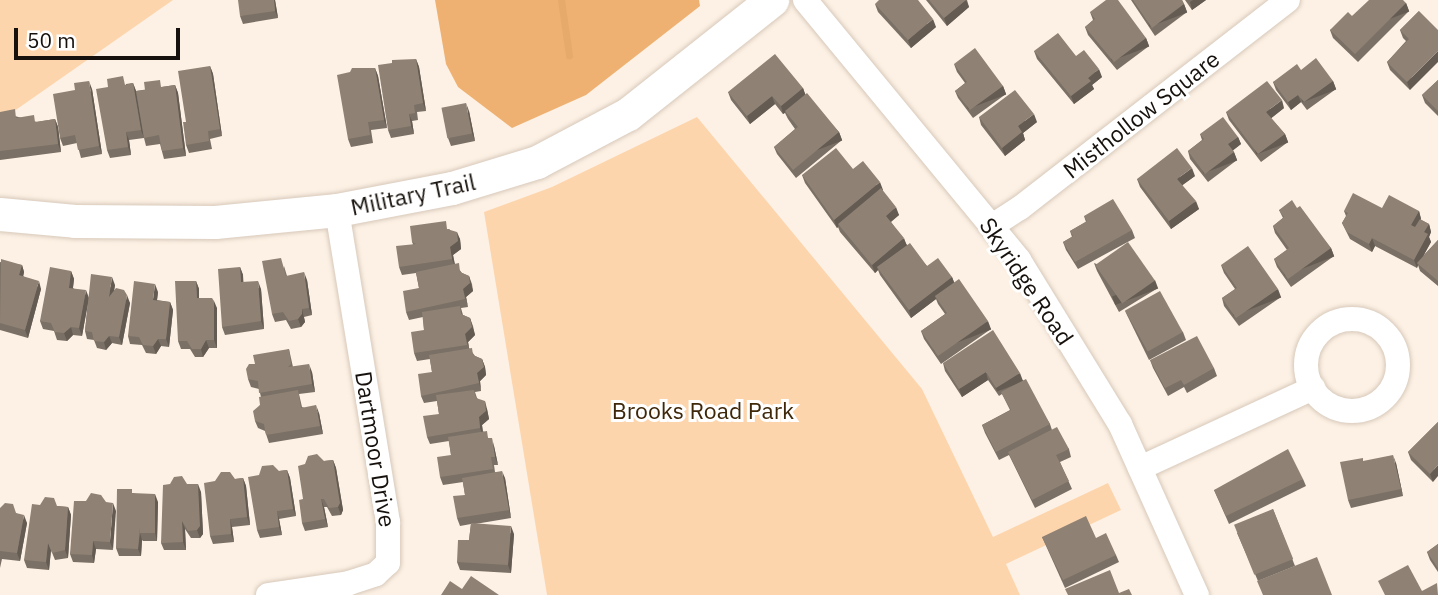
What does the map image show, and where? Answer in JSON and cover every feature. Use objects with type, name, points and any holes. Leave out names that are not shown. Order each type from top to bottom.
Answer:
[{"type":"street","name":"Military Trail","points":[[0,214],[75,221],[215,222],[337,209],[452,188],[537,162],[628,114],[772,0]]},
{"type":"street","name":"Skyridge Road","points":[[805,0],[992,226],[1049,305],[1120,424],[1197,595]]},
{"type":"street","name":"Misthollow Square","points":[[992,226],[1020,208],[1288,0]]},
{"type":"street","name":"Dartmoor Drive","points":[[268,595],[349,583],[376,574],[388,563],[388,522],[337,209]]},
{"type":"street","points":[[1140,468],[1313,388]]},
{"type":"green space","points":[[0,0],[173,0],[0,121]]},
{"type":"green space","name":"Brooks Road Park","points":[[697,117],[922,389],[993,537],[1108,483],[1121,510],[1006,564],[1020,595],[547,595],[484,212],[552,187]]},
{"type":"shaded area","points":[[435,0],[699,0],[700,6],[586,95],[512,128],[458,87],[446,64]]},
{"type":"building","points":[[238,0],[274,0],[275,11],[240,16]]},
{"type":"building","points":[[879,0],[918,0],[933,19],[908,40],[875,4]]},
{"type":"building","points":[[929,0],[966,0],[944,18]]},
{"type":"building","points":[[1106,0],[1118,0],[1146,38],[1114,62],[1085,27],[1095,19],[1090,12]]},
{"type":"building","points":[[1133,0],[1182,0],[1184,4],[1152,28]]},
{"type":"building","points":[[1369,0],[1403,0],[1406,3],[1355,54],[1330,30],[1348,12],[1352,16]]},
{"type":"building","points":[[1419,11],[1438,30],[1438,51],[1407,82],[1387,62],[1409,39],[1400,30]]},
{"type":"building","points":[[1058,33],[1076,56],[1084,50],[1099,69],[1088,78],[1091,81],[1071,96],[1034,51]]},
{"type":"building","points":[[975,48],[1003,86],[970,110],[955,91],[967,82],[954,64]]},
{"type":"building","points":[[775,54],[803,88],[781,106],[772,96],[747,116],[728,92]]},
{"type":"building","points":[[1316,58],[1333,81],[1304,102],[1298,95],[1288,102],[1273,82],[1297,64],[1301,70]]},
{"type":"building","points":[[416,59],[423,103],[414,105],[415,113],[409,114],[411,126],[388,130],[378,65],[392,63],[392,60]]},
{"type":"building","points":[[210,66],[220,129],[208,131],[209,141],[186,145],[183,122],[186,122],[178,71]]},
{"type":"building","points":[[352,68],[375,68],[384,120],[368,122],[370,135],[348,139],[337,75],[350,72]]},
{"type":"building","points":[[123,76],[125,85],[133,83],[141,130],[126,132],[128,147],[107,150],[96,89],[108,87],[107,79]]},
{"type":"building","points":[[160,80],[161,87],[175,85],[183,148],[162,151],[159,135],[144,138],[136,91],[145,90],[144,82]]},
{"type":"building","points":[[1438,80],[1438,111],[1422,95]]},
{"type":"building","points":[[89,81],[99,146],[78,150],[75,135],[60,138],[53,94],[75,90],[74,83]]},
{"type":"building","points":[[1267,81],[1282,100],[1266,112],[1285,134],[1258,154],[1226,112]]},
{"type":"building","points":[[1015,90],[1034,114],[1018,126],[1022,132],[1002,148],[979,117]]},
{"type":"building","points":[[807,93],[839,132],[793,170],[774,147],[798,127],[785,111]]},
{"type":"building","points":[[466,103],[472,133],[447,138],[441,108]]},
{"type":"building","points":[[15,109],[16,118],[34,115],[35,122],[55,119],[58,144],[0,151],[0,112]]},
{"type":"building","points":[[1223,117],[1238,137],[1228,144],[1234,152],[1205,174],[1188,151],[1204,139],[1200,134]]},
{"type":"building","points":[[836,148],[853,169],[863,161],[880,182],[834,220],[802,175]]},
{"type":"building","points":[[1177,148],[1192,168],[1177,179],[1196,201],[1169,221],[1137,179]]},
{"type":"building","points":[[881,188],[896,207],[886,216],[904,238],[872,265],[838,224]]},
{"type":"building","points":[[1353,193],[1382,208],[1389,195],[1419,211],[1411,225],[1415,227],[1420,219],[1429,224],[1424,232],[1428,234],[1414,260],[1372,238],[1369,244],[1347,232],[1342,223],[1348,213],[1344,211]]},
{"type":"building","points":[[1113,199],[1132,230],[1075,262],[1063,242],[1073,236],[1070,231],[1087,221],[1084,216]]},
{"type":"building","points":[[1292,200],[1297,208],[1300,206],[1331,248],[1288,279],[1274,259],[1289,248],[1273,226],[1284,217],[1279,210]]},
{"type":"building","points":[[446,221],[447,229],[457,232],[458,241],[450,247],[452,259],[399,267],[396,246],[416,244],[412,242],[410,226]]},
{"type":"building","points":[[1438,240],[1438,281],[1417,263]]},
{"type":"building","points":[[1128,242],[1155,281],[1122,303],[1095,265]]},
{"type":"building","points":[[910,243],[927,266],[938,258],[952,277],[909,310],[877,267]]},
{"type":"building","points":[[1248,246],[1278,289],[1236,318],[1222,298],[1237,288],[1221,265]]},
{"type":"building","points":[[281,258],[286,276],[304,272],[309,308],[302,309],[298,319],[289,321],[283,312],[272,314],[262,261]]},
{"type":"building","points":[[1,259],[22,265],[19,275],[39,281],[25,330],[0,323]]},
{"type":"building","points":[[459,263],[460,272],[469,276],[470,283],[463,289],[465,299],[406,312],[403,291],[419,288],[416,272]]},
{"type":"building","points":[[50,267],[71,271],[69,288],[86,290],[79,328],[71,327],[64,333],[55,332],[51,323],[40,321]]},
{"type":"building","points":[[240,267],[241,282],[258,281],[261,321],[222,327],[218,269]]},
{"type":"building","points":[[91,274],[112,277],[109,297],[116,288],[124,290],[127,295],[119,337],[109,336],[104,342],[94,341],[92,332],[85,331]]},
{"type":"building","points":[[959,279],[988,321],[938,356],[921,331],[947,313],[935,296]]},
{"type":"building","points":[[134,281],[155,284],[153,300],[170,302],[166,339],[158,339],[153,346],[143,345],[139,337],[128,336]]},
{"type":"building","points":[[175,281],[196,281],[197,298],[212,298],[214,301],[214,340],[206,340],[201,349],[192,349],[187,341],[178,341]]},
{"type":"building","points":[[1160,291],[1183,332],[1148,351],[1125,310]]},
{"type":"building","points":[[460,306],[461,314],[470,318],[472,327],[465,334],[467,345],[414,353],[411,332],[424,330],[422,312]]},
{"type":"building","points":[[993,330],[1020,373],[996,388],[986,372],[959,389],[943,363]]},
{"type":"building","points":[[1197,336],[1214,368],[1184,385],[1181,380],[1165,388],[1150,360]]},
{"type":"building","points":[[472,348],[473,355],[482,359],[484,367],[477,373],[479,383],[421,396],[418,374],[432,372],[429,355]]},
{"type":"building","points":[[289,349],[291,364],[288,367],[309,364],[312,384],[259,393],[258,381],[248,379],[246,369],[249,364],[255,364],[253,355]]},
{"type":"building","points":[[1026,379],[1050,424],[996,452],[982,425],[1011,410],[1001,392]]},
{"type":"building","points":[[298,390],[301,408],[316,405],[320,426],[266,435],[264,424],[255,421],[253,411],[260,405],[259,397]]},
{"type":"building","points":[[474,390],[476,398],[485,401],[486,411],[479,417],[480,428],[427,437],[423,416],[439,414],[436,395]]},
{"type":"building","points":[[1438,422],[1438,465],[1430,474],[1408,452]]},
{"type":"building","points":[[1057,427],[1069,449],[1056,455],[1069,481],[1032,500],[1008,452]]},
{"type":"building","points":[[487,431],[488,438],[492,438],[495,457],[491,457],[493,469],[440,477],[437,457],[451,455],[448,437]]},
{"type":"building","points":[[1288,449],[1303,479],[1226,516],[1214,490]]},
{"type":"building","points":[[317,454],[324,461],[333,460],[340,503],[338,507],[329,508],[324,499],[321,499],[325,519],[302,523],[299,500],[303,499],[298,466],[305,464],[308,456]]},
{"type":"building","points":[[1393,455],[1401,489],[1348,500],[1340,462]]},
{"type":"building","points":[[273,465],[279,471],[287,470],[293,509],[277,511],[279,527],[257,530],[248,477],[259,475],[262,466]]},
{"type":"building","points":[[502,471],[509,510],[457,518],[453,496],[465,495],[462,478]]},
{"type":"building","points":[[221,472],[230,472],[235,479],[243,478],[247,517],[230,519],[231,534],[210,536],[204,483],[215,481]]},
{"type":"building","points":[[182,476],[187,484],[198,484],[200,526],[197,530],[188,531],[182,521],[183,542],[161,543],[163,485],[170,484],[174,477]]},
{"type":"building","points":[[117,489],[155,494],[155,533],[140,533],[140,527],[138,549],[116,548]]},
{"type":"building","points":[[91,493],[101,495],[106,502],[113,503],[110,542],[93,541],[92,555],[70,554],[74,501],[86,501]]},
{"type":"building","points":[[45,497],[54,498],[57,506],[68,507],[65,550],[52,553],[48,543],[46,562],[24,560],[32,504],[40,505]]},
{"type":"building","points":[[5,503],[13,504],[16,513],[24,515],[17,553],[0,551],[0,508]]},
{"type":"building","points":[[1273,509],[1293,559],[1254,575],[1234,525]]},
{"type":"building","points":[[1086,516],[1096,538],[1106,533],[1116,555],[1063,580],[1042,537]]},
{"type":"building","points":[[471,523],[511,526],[508,565],[457,562],[458,540],[469,540]]},
{"type":"building","points":[[1438,544],[1438,568],[1427,552]]},
{"type":"building","points":[[1317,557],[1332,595],[1263,595],[1257,581]]},
{"type":"building","points":[[1408,565],[1422,591],[1437,583],[1438,595],[1385,595],[1378,581]]},
{"type":"building","points":[[1110,570],[1119,593],[1129,589],[1132,595],[1068,595],[1065,589]]},
{"type":"building","points":[[471,576],[499,595],[441,595],[450,581],[462,589]]},
{"type":"waterway","points":[[561,0],[569,55]]}]
